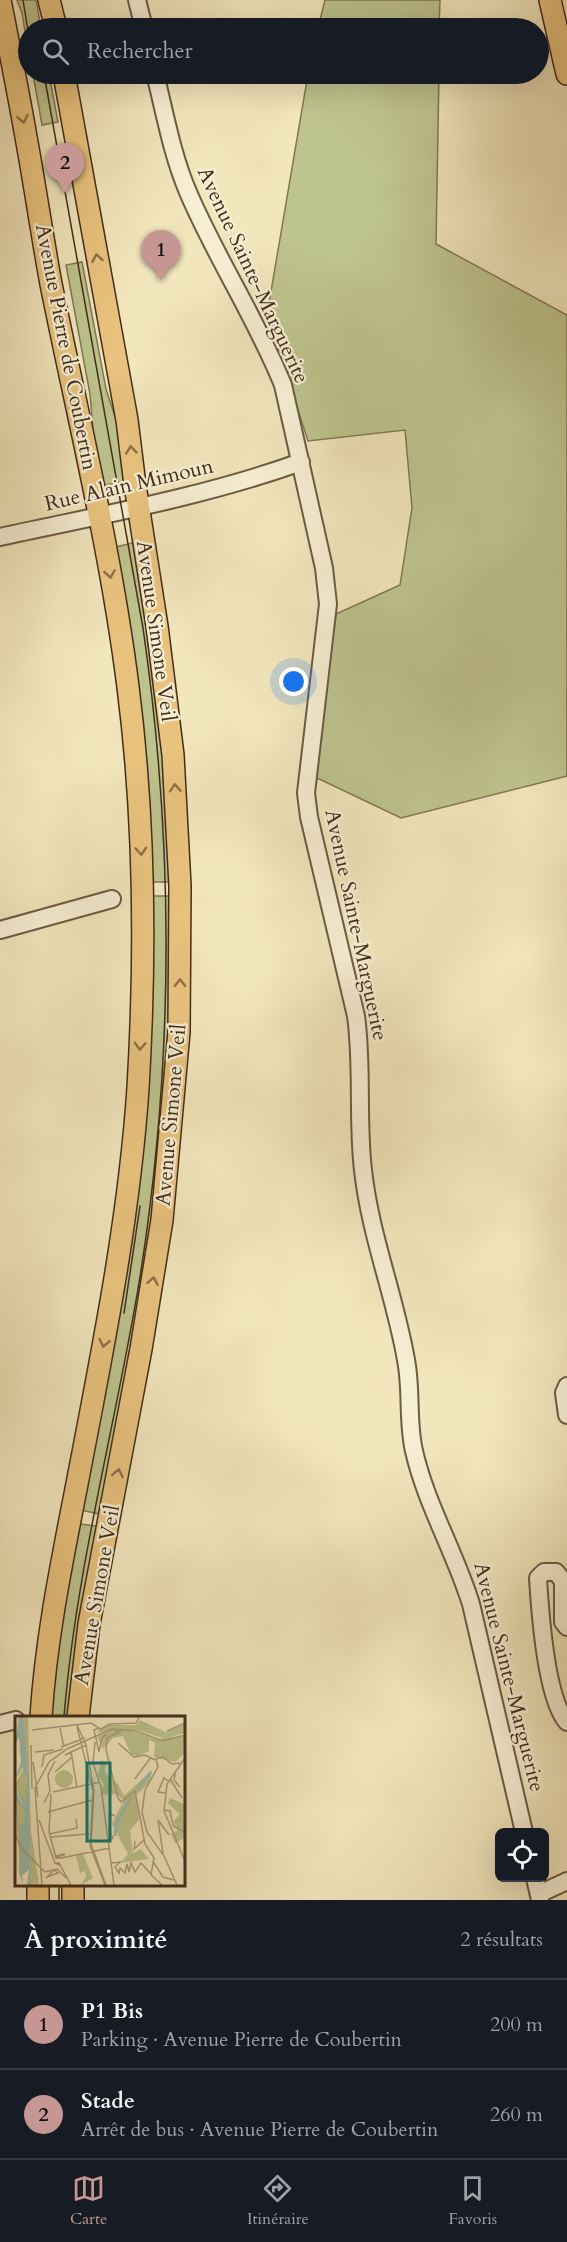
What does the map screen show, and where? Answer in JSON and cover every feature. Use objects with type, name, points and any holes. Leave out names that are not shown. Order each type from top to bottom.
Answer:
[{"type":"main road","name":"Avenue Pierre de Coubertin","points":[[0,0],[47,261],[100,516]]},
{"type":"main road","points":[[49,0],[54,18]]},
{"type":"main road","points":[[550,0],[567,74]]},
{"type":"main road","name":"Avenue Pierre de Coubertin","points":[[66,84],[126,412],[138,508]]},
{"type":"main road","name":"Avenue Simone Veil","points":[[78,1716],[88,1624],[141,1349],[162,1220],[179,1032],[180,886],[173,756],[157,626],[138,508]]},
{"type":"main road","name":"Avenue Simone Veil","points":[[41,1716],[57,1586],[105,1339],[126,1215],[138,1092],[143,893],[136,767],[120,634],[100,516]]},
{"type":"street","points":[[137,0],[142,18]]},
{"type":"street","name":"Avenue Sainte-Marguerite","points":[[158,84],[177,161],[187,190],[200,220],[273,360],[283,385],[324,568],[328,604],[306,793],[309,817],[356,1016],[360,1064],[359,1123],[363,1171],[371,1222],[407,1363],[413,1449],[422,1479],[462,1575],[471,1604],[523,1828]]},
{"type":"street","name":"Rue Alain Mimoun","points":[[0,537],[138,508],[230,485],[301,462]]},
{"type":"street","points":[[0,930],[112,899]]},
{"type":"street","points":[[567,1386],[564,1393],[567,1415]]},
{"type":"street","points":[[567,1627],[563,1622],[563,1581],[556,1572],[544,1572],[538,1578],[540,1623],[554,1697],[567,1722]]},
{"type":"street","points":[[0,1724],[15,1720]]},
{"type":"street","points":[[536,1882],[539,1897],[567,1881]]},
{"type":"green space","points":[[17,0],[36,0],[39,18],[23,18]]},
{"type":"green space","points":[[325,0],[440,0],[439,18],[320,18]]},
{"type":"green space","points":[[35,84],[51,84],[58,122],[42,125]]},
{"type":"green space","points":[[306,84],[439,84],[436,244],[567,315],[567,776],[401,818],[315,777],[336,614],[400,585],[412,508],[405,430],[308,441],[267,315]]},
{"type":"green space","points":[[82,262],[106,389],[120,432],[125,481],[101,486],[95,452],[90,394],[66,265]]},
{"type":"green space","points":[[132,543],[136,545],[159,683],[171,882],[153,882],[114,549]]},
{"type":"green space","points":[[170,896],[172,1031],[155,1225],[100,1514],[80,1510],[111,1342],[150,898]]},
{"type":"green space","points":[[80,1524],[95,1526],[99,1529],[71,1716],[48,1716],[52,1671]]},
{"type":"tram line","points":[[23,0],[26,18]]},
{"type":"tram line","points":[[46,84],[143,628],[160,789],[165,871],[166,952],[164,1034],[151,1196],[140,1277],[87,1551],[64,1716]]},
{"type":"tram line","points":[[124,1313],[140,1206]]},
{"type":"tram line","points":[[59,1885],[59,1900]]},
{"type":"place","name":"Stade","points":[[65,193]]},
{"type":"place","name":"P1 Bis","points":[[161,280]]}]
